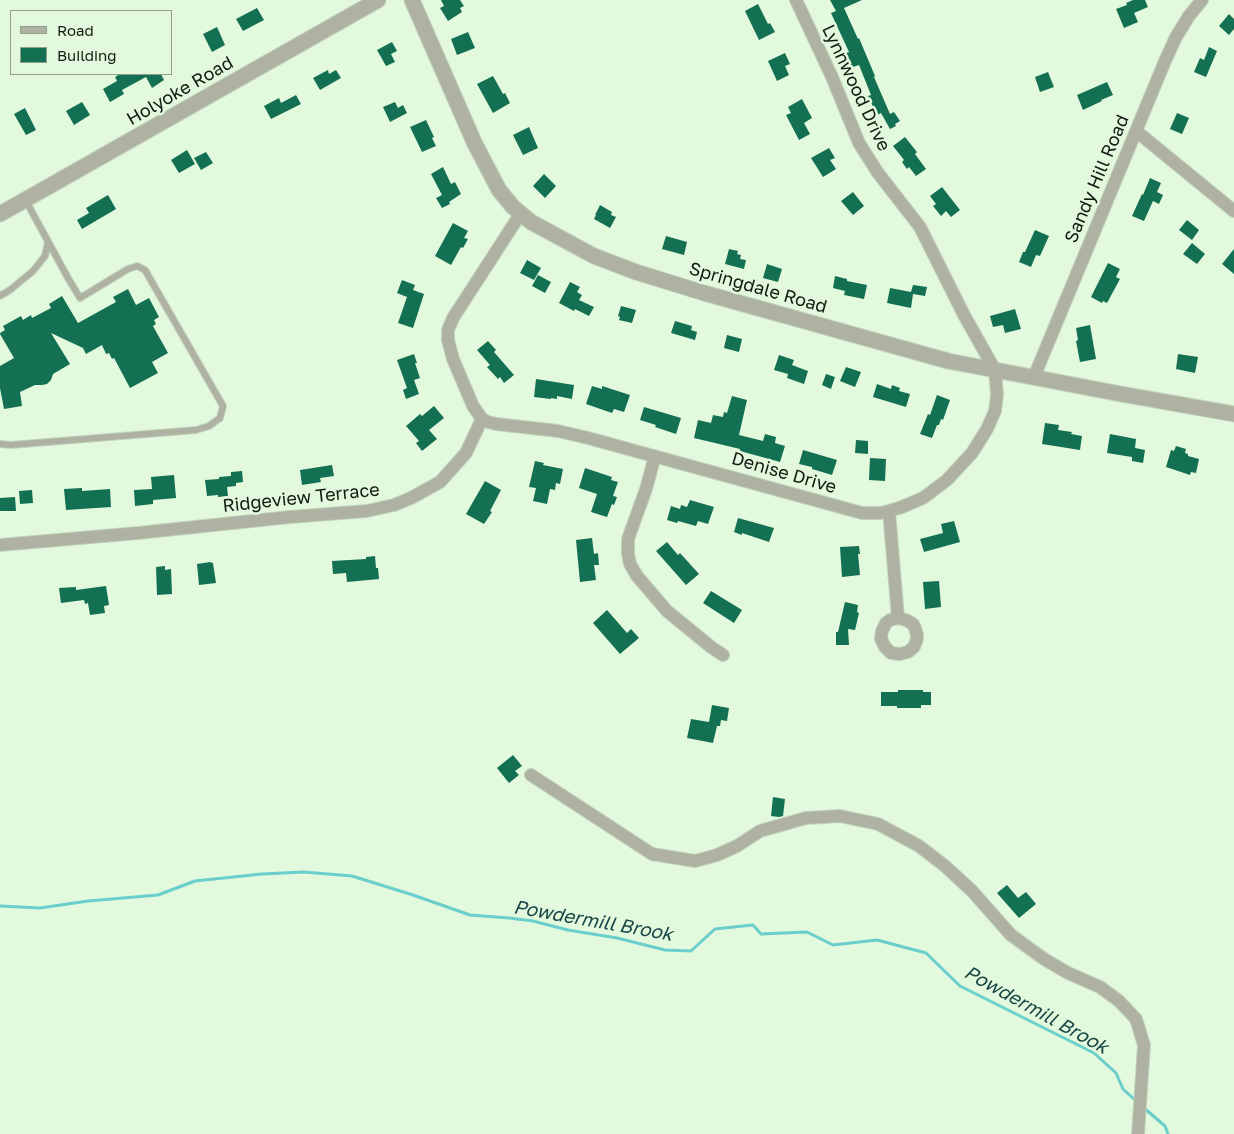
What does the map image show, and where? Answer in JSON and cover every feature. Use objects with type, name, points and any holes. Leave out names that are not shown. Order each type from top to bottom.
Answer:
[{"type":"street","name":"Holyoke Road","points":[[0,214],[378,0]]},
{"type":"street","name":"Springdale Road","points":[[412,0],[474,142],[499,190],[513,207],[531,222],[594,256],[636,272],[704,293],[948,361],[1234,414]]},
{"type":"street","name":"Lynnwood Drive","points":[[796,0],[832,77],[862,148],[878,173],[920,227],[964,315],[995,370]]},
{"type":"street","name":"Sandy Hill Road","points":[[1034,377],[1176,37],[1202,0]]},
{"type":"street","points":[[1136,131],[1234,211]]},
{"type":"street","points":[[482,419],[470,399],[453,359],[448,340],[448,330],[453,318],[521,213]]},
{"type":"street","name":"Denise Drive","points":[[482,419],[496,424],[558,431],[852,511],[888,512],[918,500],[939,487],[972,453],[988,429],[995,411],[998,395],[995,370]]},
{"type":"street","name":"Ridgeview Terrace","points":[[0,545],[367,511],[394,504],[411,498],[440,482],[466,453],[482,419]]},
{"type":"street","points":[[655,456],[646,489],[628,539],[630,564],[637,576],[667,611],[711,647],[723,654]]},
{"type":"street","points":[[888,512],[898,618]]},
{"type":"street","points":[[531,775],[652,854],[695,862],[737,846],[760,831],[806,818],[840,816],[878,824],[919,846],[972,890],[1011,935],[1044,959],[1068,973],[1100,987],[1119,1001],[1136,1019],[1144,1045],[1139,1129]]},
{"type":"lane","points":[[0,444],[196,430],[209,426],[220,418],[223,406],[145,270],[137,266],[128,269],[80,298],[25,200]]},
{"type":"lane","points":[[0,296],[33,271],[45,256],[48,242]]},
{"type":"building","points":[[441,0],[460,0],[464,6],[460,8],[462,12],[448,21],[440,8],[444,6]]},
{"type":"building","points":[[830,0],[862,0],[844,8],[859,38],[890,114],[894,112],[900,121],[890,129],[881,113],[877,115],[868,96],[871,95],[859,65],[850,68],[844,54],[849,52],[831,13],[836,11]]},
{"type":"building","points":[[1133,0],[1145,0],[1148,7],[1134,13],[1138,22],[1124,28],[1116,9],[1127,5],[1126,3]]},
{"type":"building","points":[[758,4],[768,24],[770,23],[775,32],[759,40],[745,11]]},
{"type":"building","points":[[257,8],[264,20],[243,31],[236,19]]},
{"type":"building","points":[[1229,14],[1234,19],[1234,29],[1229,35],[1219,26]]},
{"type":"building","points":[[217,27],[225,45],[212,52],[203,34]]},
{"type":"building","points":[[468,32],[475,48],[457,55],[451,39]]},
{"type":"building","points":[[392,42],[397,51],[391,54],[395,62],[386,66],[377,50]]},
{"type":"building","points":[[1209,47],[1217,51],[1206,77],[1194,72],[1200,58],[1204,60]]},
{"type":"building","points":[[785,53],[790,64],[785,66],[789,75],[777,81],[768,61]]},
{"type":"building","points":[[328,70],[329,74],[336,70],[341,78],[320,90],[313,78]]},
{"type":"building","points":[[1048,72],[1054,87],[1040,92],[1035,77]]},
{"type":"building","points":[[118,75],[162,75],[164,80],[152,88],[146,77],[122,90],[124,94],[110,102],[103,89],[117,81],[115,77]]},
{"type":"building","points":[[493,76],[510,103],[493,113],[477,84]]},
{"type":"building","points":[[1107,82],[1113,95],[1083,110],[1077,95]]},
{"type":"building","points":[[296,95],[301,104],[271,119],[264,106],[279,98],[281,103]]},
{"type":"building","points":[[802,99],[812,118],[804,123],[810,134],[799,140],[786,115],[791,113],[788,107]]},
{"type":"building","points":[[82,102],[90,115],[74,125],[66,111]]},
{"type":"building","points":[[395,102],[398,108],[403,105],[407,113],[390,122],[383,107]]},
{"type":"building","points":[[25,108],[36,130],[26,135],[14,114]]},
{"type":"building","points":[[1177,113],[1189,118],[1182,134],[1170,129]]},
{"type":"building","points":[[426,120],[436,146],[422,152],[410,127]]},
{"type":"building","points":[[529,127],[538,148],[523,155],[513,135]]},
{"type":"building","points":[[905,137],[917,152],[915,154],[926,169],[916,176],[909,167],[907,169],[902,162],[904,160],[893,146]]},
{"type":"building","points":[[829,148],[835,158],[830,160],[836,169],[823,177],[811,158]]},
{"type":"building","points":[[187,150],[195,164],[179,173],[171,160]]},
{"type":"building","points":[[206,152],[213,163],[201,170],[194,158]]},
{"type":"building","points":[[443,167],[451,184],[455,182],[461,194],[449,202],[450,204],[442,208],[436,198],[442,195],[431,174]]},
{"type":"building","points":[[544,174],[556,186],[545,198],[533,186]]},
{"type":"building","points":[[1150,178],[1161,183],[1157,192],[1163,195],[1159,204],[1153,201],[1144,221],[1132,216]]},
{"type":"building","points":[[942,187],[960,210],[951,217],[946,211],[941,216],[933,206],[936,204],[930,196]]},
{"type":"building","points":[[853,192],[864,206],[853,215],[841,201]]},
{"type":"building","points":[[108,195],[116,209],[82,229],[77,220],[89,213],[86,208]]},
{"type":"building","points":[[600,205],[612,212],[611,215],[616,217],[610,228],[594,219]]},
{"type":"building","points":[[1187,220],[1199,230],[1192,240],[1179,230]]},
{"type":"building","points":[[453,223],[468,231],[464,238],[468,239],[451,265],[435,256]]},
{"type":"building","points":[[1035,230],[1049,236],[1040,256],[1036,255],[1031,267],[1019,262]]},
{"type":"building","points":[[666,236],[687,242],[684,255],[662,249]]},
{"type":"building","points":[[1192,243],[1205,254],[1197,264],[1183,254]]},
{"type":"building","points":[[729,249],[738,251],[737,254],[741,255],[740,259],[746,260],[744,269],[725,264]]},
{"type":"building","points":[[1234,249],[1234,274],[1222,264]]},
{"type":"building","points":[[527,260],[541,268],[534,280],[520,273]]},
{"type":"building","points":[[1108,263],[1120,269],[1116,277],[1120,279],[1107,303],[1103,301],[1102,303],[1091,297]]},
{"type":"building","points":[[767,264],[782,269],[778,282],[763,278]]},
{"type":"building","points":[[538,275],[551,282],[545,293],[532,286]]},
{"type":"building","points":[[835,276],[847,279],[847,281],[867,285],[864,299],[844,295],[845,291],[833,288]]},
{"type":"building","points":[[402,280],[415,285],[413,290],[424,294],[413,328],[398,323],[407,297],[397,293]]},
{"type":"building","points":[[570,282],[580,287],[577,292],[582,295],[579,300],[594,307],[589,316],[559,303]]},
{"type":"building","points":[[913,285],[927,287],[925,296],[913,294],[911,308],[887,303],[890,288],[911,292]]},
{"type":"building","points":[[128,289],[136,305],[149,298],[159,317],[154,320],[156,324],[153,326],[168,353],[152,362],[158,373],[130,388],[114,358],[112,359],[109,353],[106,354],[102,345],[86,354],[83,348],[51,333],[70,364],[53,374],[47,384],[35,385],[20,392],[22,406],[4,409],[0,388],[0,366],[14,358],[0,334],[5,330],[3,326],[21,316],[23,320],[31,315],[32,318],[51,308],[49,304],[62,296],[78,323],[116,302],[113,297]]},
{"type":"building","points":[[621,306],[636,310],[632,323],[619,320],[620,317],[618,316]]},
{"type":"building","points":[[1015,309],[1021,329],[1005,333],[1003,325],[993,327],[990,316]]},
{"type":"building","points":[[675,321],[692,326],[691,330],[697,332],[695,340],[671,333]]},
{"type":"building","points":[[1090,325],[1096,359],[1080,362],[1076,341],[1078,340],[1076,328]]},
{"type":"building","points":[[727,335],[742,339],[739,352],[724,348]]},
{"type":"building","points":[[488,341],[496,350],[494,352],[514,375],[504,383],[500,377],[498,379],[487,367],[490,365],[477,350]]},
{"type":"building","points":[[414,354],[420,378],[414,380],[419,394],[406,399],[403,390],[407,388],[397,360]]},
{"type":"building","points":[[1178,354],[1198,357],[1195,373],[1176,369]]},
{"type":"building","points":[[779,355],[794,360],[792,365],[808,371],[804,384],[787,378],[788,374],[774,370]]},
{"type":"building","points":[[846,367],[861,372],[855,387],[840,381]]},
{"type":"building","points":[[826,374],[835,377],[831,389],[822,385]]},
{"type":"building","points":[[536,379],[574,385],[572,399],[557,396],[557,399],[534,397]]},
{"type":"building","points":[[877,384],[891,389],[892,385],[900,388],[899,391],[910,394],[906,407],[873,397]]},
{"type":"building","points":[[592,386],[602,389],[602,386],[630,395],[624,412],[614,409],[612,413],[586,404]]},
{"type":"building","points":[[937,395],[950,400],[943,420],[941,419],[939,425],[937,425],[932,438],[920,434],[928,414],[930,415]]},
{"type":"building","points":[[732,396],[747,400],[739,435],[763,441],[765,434],[776,437],[775,443],[785,446],[780,462],[740,451],[740,449],[694,438],[698,420],[711,423],[713,415],[723,417],[724,412],[727,413]]},
{"type":"building","points":[[434,406],[444,418],[429,430],[437,439],[422,451],[416,443],[419,441],[406,426],[420,414],[422,416]]},
{"type":"building","points":[[644,407],[681,418],[676,434],[640,420]]},
{"type":"building","points":[[1045,423],[1059,425],[1058,430],[1082,436],[1080,450],[1042,444]]},
{"type":"building","points":[[1110,434],[1136,439],[1135,448],[1145,450],[1143,463],[1132,461],[1132,457],[1107,453]]},
{"type":"building","points":[[856,440],[868,441],[868,454],[855,453]]},
{"type":"building","points":[[1176,446],[1186,449],[1185,453],[1188,456],[1199,459],[1196,473],[1191,472],[1190,475],[1166,467],[1171,450],[1174,451]]},
{"type":"building","points":[[803,450],[837,460],[832,475],[799,464]]},
{"type":"building","points":[[870,458],[886,459],[885,481],[869,480]]},
{"type":"building","points":[[535,461],[544,463],[543,465],[563,469],[560,484],[556,483],[555,490],[550,489],[547,504],[533,501],[536,488],[529,487]]},
{"type":"building","points":[[332,465],[334,476],[320,478],[321,482],[302,485],[300,470]]},
{"type":"building","points":[[585,468],[612,477],[611,480],[618,482],[613,496],[617,497],[607,517],[591,512],[597,494],[579,488]]},
{"type":"building","points":[[242,471],[243,482],[236,483],[236,486],[227,487],[228,496],[207,496],[205,480],[219,479],[219,477],[231,476],[231,472]]},
{"type":"building","points":[[174,475],[176,498],[153,500],[153,504],[135,506],[134,490],[152,489],[151,477]]},
{"type":"building","points":[[485,481],[501,490],[490,511],[492,512],[484,524],[466,514]]},
{"type":"building","points":[[82,488],[82,491],[110,489],[111,507],[66,510],[64,489]]},
{"type":"building","points":[[32,490],[33,503],[20,504],[19,491]]},
{"type":"building","points":[[15,497],[16,511],[0,511],[0,498]]},
{"type":"building","points":[[690,500],[714,507],[708,524],[698,521],[696,526],[667,520],[671,506],[680,509],[681,505],[687,507]]},
{"type":"building","points":[[738,518],[774,528],[769,542],[734,532]]},
{"type":"building","points":[[954,521],[960,542],[924,552],[920,539],[943,533],[941,524]]},
{"type":"building","points":[[592,538],[594,554],[598,553],[599,565],[594,565],[596,580],[580,582],[576,540]]},
{"type":"building","points":[[667,542],[699,574],[686,585],[656,551]]},
{"type":"building","points":[[859,546],[860,575],[842,577],[840,547]]},
{"type":"building","points":[[375,556],[379,579],[347,582],[346,573],[333,574],[332,561],[366,559],[366,557]]},
{"type":"building","points":[[213,563],[216,583],[199,585],[197,564]]},
{"type":"building","points":[[165,566],[165,570],[171,569],[172,594],[157,595],[156,567]]},
{"type":"building","points":[[939,581],[941,607],[925,609],[923,582]]},
{"type":"building","points":[[106,586],[109,605],[104,606],[105,613],[90,615],[88,603],[85,604],[84,600],[61,603],[59,588],[76,587],[76,590]]},
{"type":"building","points":[[711,591],[742,610],[734,623],[703,603]]},
{"type":"building","points":[[845,602],[858,605],[857,612],[859,613],[855,630],[848,629],[849,645],[836,645],[836,632],[838,632]]},
{"type":"building","points":[[607,610],[627,633],[631,629],[639,638],[620,654],[593,623]]},
{"type":"building","points":[[898,690],[923,690],[923,692],[931,692],[931,705],[921,705],[921,708],[881,706],[881,692],[898,692]]},
{"type":"building","points":[[712,705],[729,708],[727,721],[721,720],[720,726],[717,726],[713,743],[687,738],[691,719],[709,722]]},
{"type":"building","points":[[513,755],[522,766],[515,771],[519,775],[509,783],[497,768]]},
{"type":"building","points":[[773,797],[785,799],[783,816],[771,816]]},
{"type":"building","points":[[1007,885],[1018,898],[1026,892],[1036,904],[1019,918],[997,893]]},
{"type":"waterway","name":"Powdermill Brook","points":[[0,906],[40,908],[88,901],[158,895],[195,881],[304,872],[352,876],[470,915],[533,921],[665,950],[691,951],[715,929],[753,925],[761,934],[807,932],[833,945],[877,940],[926,953],[960,986],[1094,1053],[1116,1073],[1123,1089],[1136,1101]]},
{"type":"waterway","name":"Powdermill Brook","points":[[1144,1108],[1165,1126],[1168,1134]]}]
